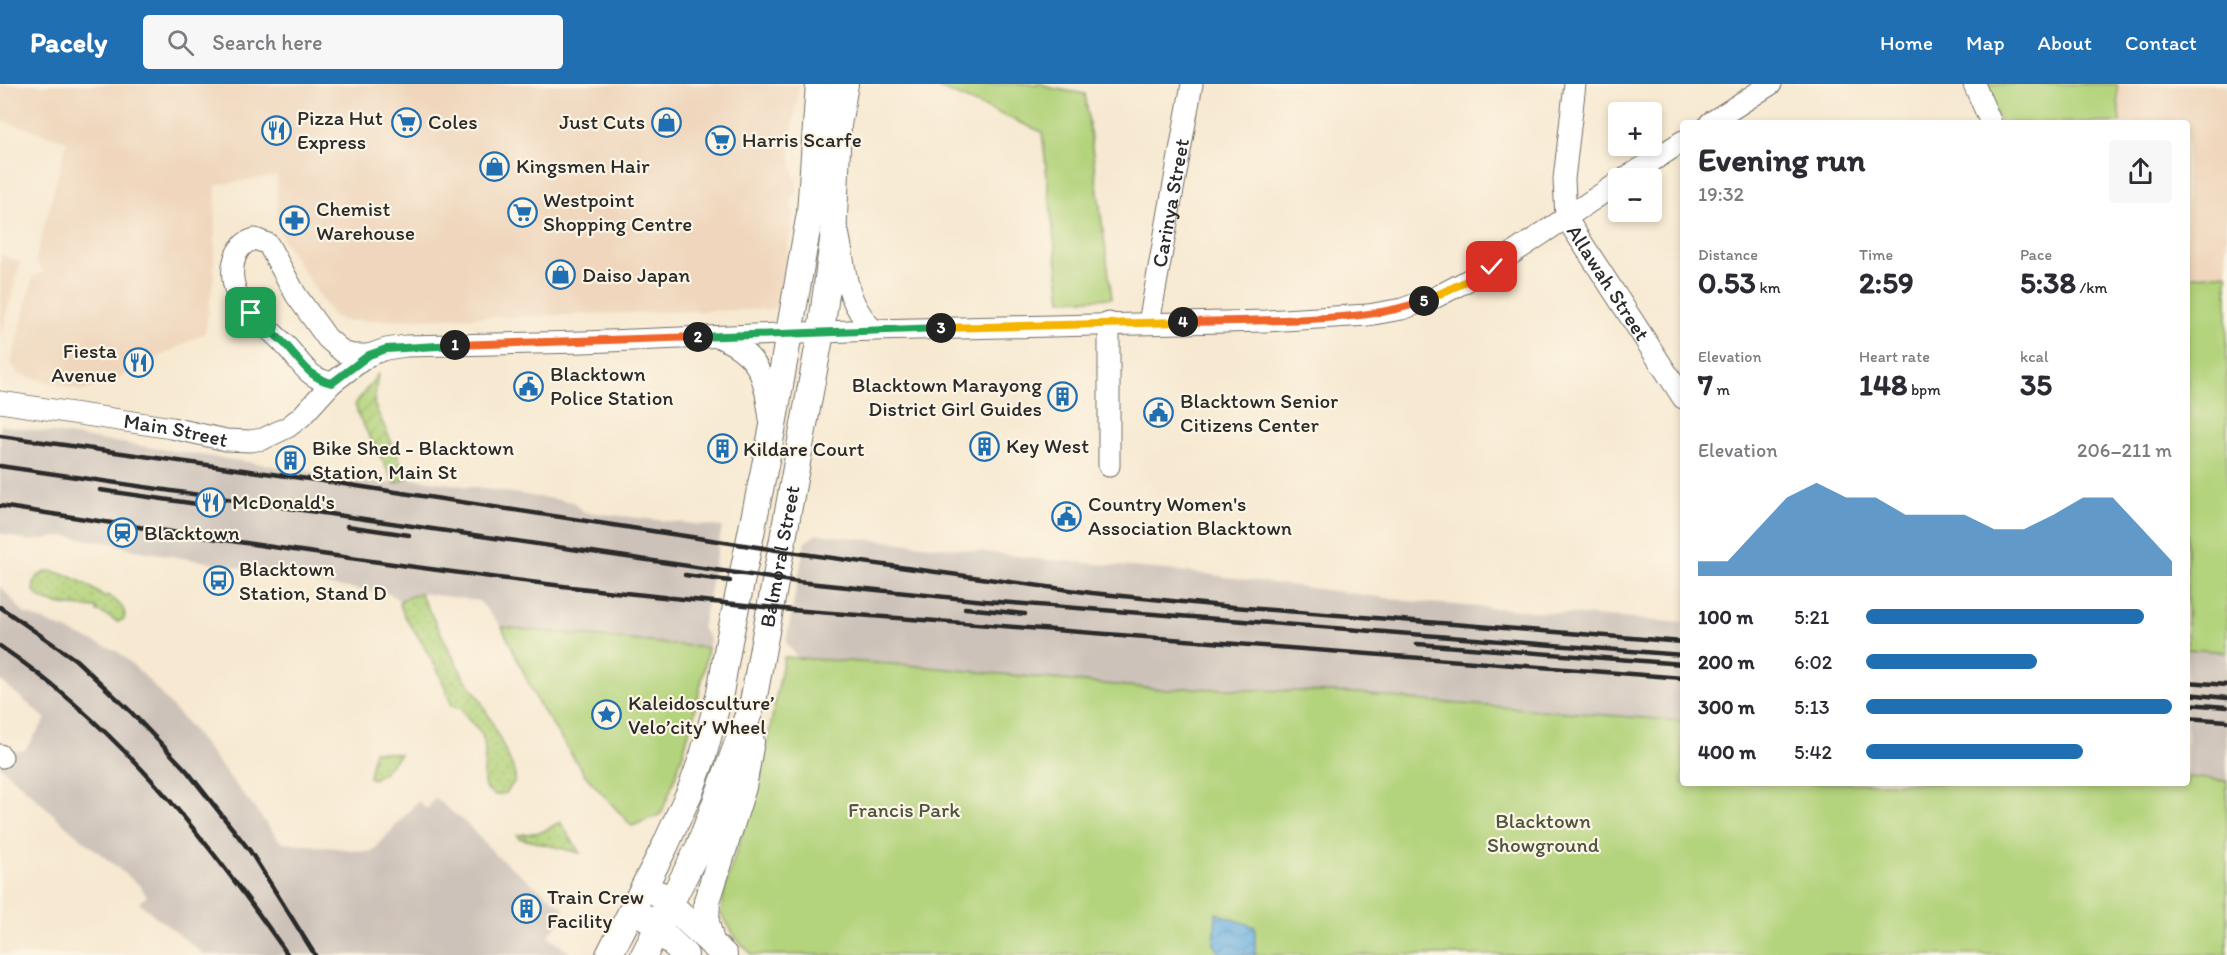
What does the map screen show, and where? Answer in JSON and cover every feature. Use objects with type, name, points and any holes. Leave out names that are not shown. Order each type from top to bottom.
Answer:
[{"type":"main road","name":"Balmoral Street","points":[[609,955],[691,789],[703,756],[720,693],[772,431],[810,213],[819,84]]},
{"type":"main road","name":"Balmoral Street","points":[[644,955],[699,847],[753,702],[821,332],[835,217],[838,125],[845,84]]},
{"type":"main road","points":[[717,949],[706,922],[707,901],[743,787],[752,740],[753,702]]},
{"type":"main road","points":[[647,880],[717,949]]},
{"type":"main road","points":[[634,905],[685,955]]},
{"type":"street","name":"Carinya Street","points":[[1149,323],[1191,84]]},
{"type":"street","name":"Allawah Street","points":[[1575,84],[1564,178],[1566,218],[1680,393]]},
{"type":"street","points":[[1715,120],[1770,84]]},
{"type":"street","points":[[1974,84],[1990,120]]},
{"type":"street","points":[[1641,168],[1680,143]]},
{"type":"street","points":[[332,383],[316,378],[309,372],[286,345],[240,300],[234,286],[234,260],[237,249],[242,244],[255,239],[268,244],[296,295],[327,338],[343,352],[351,355],[369,355],[386,349],[406,346],[1336,317],[1402,309],[1436,297],[1492,267],[1608,190]]},
{"type":"street","points":[[835,217],[853,305],[873,330]]},
{"type":"street","points":[[1109,323],[1109,466]]},
{"type":"street","points":[[717,336],[745,351],[762,374],[772,431]]},
{"type":"street","name":"Main Street","points":[[0,402],[172,428],[238,442],[263,439],[288,427],[301,417],[332,383],[369,355]]},
{"type":"shaded area","name":"Westpoint Shopping Centre","points":[[0,84],[799,84],[790,148],[797,192],[791,199],[791,210],[794,210],[777,306],[772,309],[344,321],[332,315],[283,241],[277,217],[277,176],[216,185],[214,276],[205,333],[109,383],[82,391],[18,374],[11,362],[33,277],[44,271],[35,262],[67,141],[0,120]]},
{"type":"shaded area","points":[[2117,84],[2227,84],[2227,273],[2190,277],[2190,120],[2120,120]]},
{"type":"shaded area","points":[[0,254],[20,262],[0,342]]},
{"type":"shaded area","points":[[0,425],[395,484],[408,478],[423,480],[573,502],[584,512],[722,527],[702,628],[710,640],[708,648],[502,627],[479,601],[420,593],[401,601],[390,594],[319,584],[227,565],[134,550],[111,543],[65,536],[28,541],[0,533]]},
{"type":"shaded area","points":[[817,534],[1039,559],[1189,572],[1417,602],[1680,623],[1680,721],[1424,701],[1361,693],[1184,688],[1168,690],[906,665],[797,658],[786,642],[805,542]]},
{"type":"shaded area","points":[[0,586],[24,613],[117,651],[142,673],[191,728],[281,842],[372,852],[418,801],[427,809],[435,798],[467,824],[497,856],[564,908],[562,920],[548,936],[573,955],[205,955],[139,903],[147,896],[140,886],[72,831],[0,766],[6,752],[24,751],[46,719],[0,680]]},
{"type":"shaded area","points":[[2190,649],[2227,652],[2227,781],[2190,777]]},
{"type":"green space","points":[[930,84],[1042,84],[1051,88],[1085,94],[1112,298],[1061,300],[1042,132]]},
{"type":"green space","points":[[1983,84],[2117,84],[2120,120],[1999,120]]},
{"type":"green space","points":[[2227,273],[2227,652],[2190,649],[2190,277]]},
{"type":"green space","points":[[378,374],[374,404],[408,478],[395,484],[359,417],[355,404]]},
{"type":"green space","points":[[48,571],[78,580],[105,598],[108,595],[123,608],[124,619],[118,622],[97,612],[97,608],[57,604],[39,597],[34,590],[34,582]]},
{"type":"green space","points":[[420,593],[463,676],[479,698],[492,722],[514,770],[514,782],[506,793],[495,795],[485,788],[485,748],[482,735],[462,709],[451,706],[438,671],[403,612],[399,601]]},
{"type":"green space","points":[[502,627],[708,648],[689,732],[677,773],[661,814],[632,826],[585,775],[538,703]]},
{"type":"green space","points":[[784,657],[906,665],[1168,690],[1184,688],[1361,693],[1424,701],[1680,721],[1680,786],[2190,786],[2190,777],[2227,781],[2227,955],[752,955],[736,938],[721,913],[726,883],[761,775]]},
{"type":"green space","points":[[374,751],[400,754],[383,773],[373,779],[369,777]]},
{"type":"green space","points":[[560,822],[580,853],[519,838],[517,835],[542,832]]},
{"type":"water","points":[[1216,913],[1255,927],[1255,955],[1220,955],[1214,944]]},
{"type":"railway","points":[[0,436],[337,483],[803,554],[1092,593],[1233,607],[1680,642]]},
{"type":"railway","points":[[0,466],[798,582],[985,601],[1680,655]]},
{"type":"railway","points":[[100,490],[204,505]]},
{"type":"railway","points":[[0,506],[356,559],[654,596],[792,610],[1680,678]]},
{"type":"railway","points":[[347,526],[409,535]]},
{"type":"railway","points":[[685,575],[730,581]]},
{"type":"railway","points":[[0,607],[76,660],[131,712],[187,771],[250,851],[315,955]]},
{"type":"railway","points":[[965,608],[1025,614]]},
{"type":"railway","points":[[1417,644],[1680,664]]},
{"type":"railway","points":[[0,646],[43,677],[122,748],[192,827],[288,955]]},
{"type":"railway","points":[[2190,682],[2227,685]]},
{"type":"railway","points":[[2190,694],[2227,698]]},
{"type":"railway","points":[[2190,704],[2227,707]]},
{"type":"railway","points":[[2190,718],[2227,721]]},
{"type":"place","name":"Coles","points":[[407,122]]},
{"type":"place","name":"Just Cuts","points":[[666,122]]},
{"type":"place","name":"Pizza Hut Express","points":[[276,130]]},
{"type":"place","name":"Harris Scarfe","points":[[721,140]]},
{"type":"place","name":"Kingsmen Hair","points":[[495,166]]},
{"type":"place","name":"Westpoint Shopping Centre","points":[[522,212]]},
{"type":"place","name":"Chemist Warehouse","points":[[295,221]]},
{"type":"place","name":"Daiso Japan","points":[[561,275]]},
{"type":"place","name":"Fiesta Avenue","points":[[138,363]]},
{"type":"place","name":"Blacktown Police Station","points":[[529,386]]},
{"type":"place","name":"Blacktown Marayong District Girl Guides","points":[[1063,397]]},
{"type":"place","name":"Blacktown Senior Citizens Center","points":[[1159,413]]},
{"type":"place","name":"Key West","points":[[985,446]]},
{"type":"place","name":"Kildare Court","points":[[722,449]]},
{"type":"place","name":"Bike Shed - Blacktown Station, Main St","points":[[291,460]]},
{"type":"place","name":"McDonald's","points":[[211,502]]},
{"type":"place","name":"Country Women's Association Blacktown","points":[[1067,516]]},
{"type":"place","name":"Blacktown","points":[[123,533]]},
{"type":"place","name":"Blacktown Station, Stand D","points":[[218,581]]},
{"type":"place","name":"Kaleidosculture’ Velo’city’ Wheel","points":[[607,715]]},
{"type":"place","name":"Train Crew Facility","points":[[526,909]]},
{"type":"route","points":[[251,313],[286,345],[309,372],[316,378],[332,383],[369,355],[386,349],[406,346],[584,342],[1109,323],[1266,321],[1368,315],[1402,309],[1436,297],[1492,267]]},
{"type":"park label","name":"Francis Park","points":[[904,810]]},
{"type":"park label","name":"Blacktown Showground","points":[[1543,833]]}]
